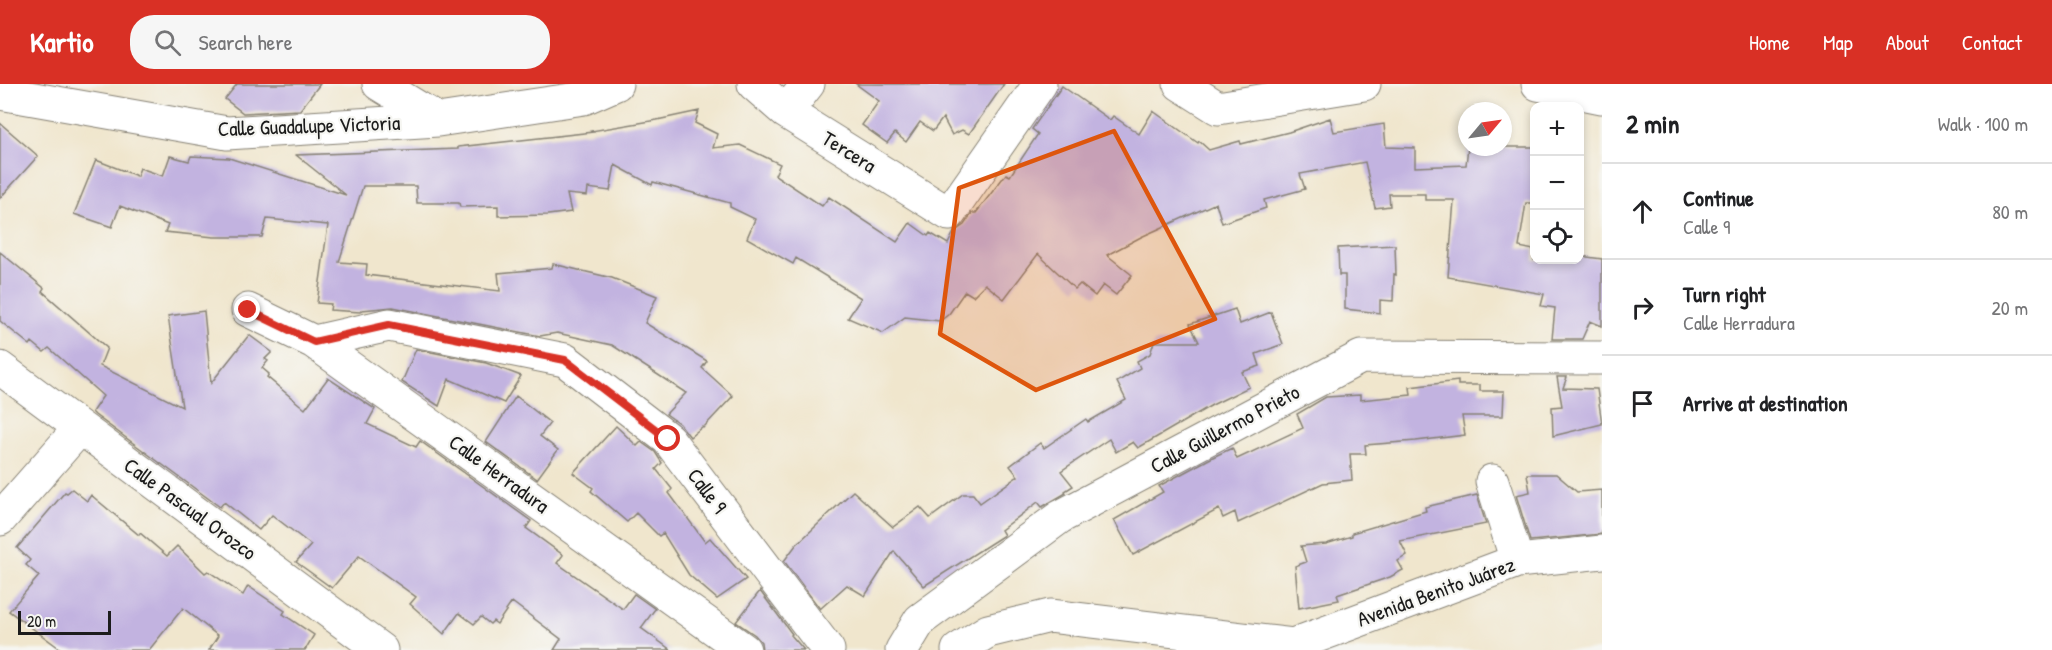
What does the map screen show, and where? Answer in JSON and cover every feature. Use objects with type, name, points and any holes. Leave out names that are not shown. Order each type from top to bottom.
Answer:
[{"type":"street","points":[[0,93],[8,84]]},
{"type":"street","points":[[349,126],[381,84],[438,120]]},
{"type":"street","name":"Calle Guadalupe Victoria","points":[[0,93],[227,134],[438,120],[584,98],[616,84]]},
{"type":"street","name":"Tercera","points":[[754,84],[786,112],[949,214],[1040,84]]},
{"type":"street","points":[[786,112],[808,84]]},
{"type":"street","points":[[1180,84],[1218,108],[1364,84]]},
{"type":"street","points":[[1538,84],[1602,97]]},
{"type":"street","name":"Calle Herradura","points":[[248,310],[314,342],[744,650]]},
{"type":"street","name":"Calle 9","points":[[314,342],[389,325],[565,360],[668,439],[828,650]]},
{"type":"street","name":"Calle Guillermo Prieto","points":[[902,650],[920,620],[1060,517],[1361,357],[1602,358]]},
{"type":"street","name":"Calle Pascual Orozco","points":[[0,368],[381,650]]},
{"type":"street","points":[[0,519],[81,428]]},
{"type":"street","points":[[1492,481],[1517,561]]},
{"type":"street","name":"Avenida Benito Juárez","points":[[958,650],[988,631],[1050,616],[1293,645],[1517,561],[1602,552]]},
{"type":"highlighted area","points":[[1114,131],[1215,319],[1036,390],[940,334],[959,188]]},
{"type":"building","points":[[237,84],[320,84],[300,110],[243,113],[225,99]]},
{"type":"building","points":[[856,84],[1004,84],[969,134],[962,130],[952,135],[943,118],[933,131],[920,122],[906,142],[895,133],[887,143],[862,125],[879,101]]},
{"type":"building","points":[[1062,86],[1110,120],[1113,116],[1139,134],[1153,111],[1209,150],[1240,141],[1241,144],[1289,132],[1330,118],[1334,132],[1384,124],[1386,147],[1415,148],[1415,167],[1466,165],[1467,156],[1512,156],[1512,147],[1530,147],[1530,203],[1526,203],[1519,247],[1530,249],[1530,264],[1584,264],[1584,257],[1602,259],[1602,326],[1590,321],[1582,339],[1552,339],[1555,308],[1541,306],[1544,294],[1448,277],[1454,200],[1425,200],[1425,194],[1389,194],[1390,206],[1375,208],[1365,162],[1300,174],[1305,189],[1264,200],[1266,208],[1222,223],[1216,203],[1107,255],[1132,275],[1116,295],[1103,285],[1095,296],[1080,284],[1075,289],[1038,254],[1004,299],[985,284],[973,296],[965,291],[949,314],[940,321],[905,317],[883,333],[848,318],[861,298],[796,258],[793,264],[747,238],[755,219],[730,207],[730,203],[653,182],[652,185],[615,165],[610,191],[588,188],[587,196],[567,194],[571,212],[548,215],[498,216],[498,206],[460,207],[459,203],[417,203],[416,186],[363,186],[339,262],[367,264],[366,275],[500,291],[498,273],[552,268],[553,264],[612,278],[657,296],[645,323],[707,361],[702,368],[733,396],[703,428],[690,437],[680,424],[666,414],[686,393],[612,345],[557,333],[540,336],[393,307],[360,312],[330,310],[331,304],[317,303],[328,225],[267,219],[262,237],[214,237],[165,232],[168,225],[120,206],[112,227],[74,214],[96,160],[137,176],[140,168],[163,176],[170,156],[189,161],[191,156],[229,158],[346,195],[296,155],[458,149],[458,147],[593,132],[591,131],[699,111],[695,123],[717,134],[713,148],[740,145],[780,164],[775,175],[822,206],[829,197],[897,242],[910,223],[928,236],[930,233],[948,244],[954,232],[964,225],[972,213],[976,213],[1006,174],[1010,176],[1038,134],[1032,129]]},
{"type":"building","points":[[0,123],[38,156],[0,198]]},
{"type":"building","points":[[1395,245],[1396,275],[1394,274],[1393,301],[1380,300],[1380,313],[1345,309],[1345,275],[1339,275],[1338,248]]},
{"type":"building","points":[[0,252],[44,288],[42,291],[107,348],[100,366],[182,407],[168,316],[204,311],[211,383],[249,335],[272,352],[265,359],[268,361],[262,368],[269,374],[267,377],[305,409],[328,378],[375,409],[367,424],[416,447],[420,441],[531,521],[526,528],[563,555],[557,563],[623,609],[634,594],[655,609],[641,628],[671,650],[554,650],[561,639],[512,602],[497,624],[493,621],[490,624],[481,617],[474,624],[459,613],[444,634],[410,604],[416,597],[359,556],[332,588],[296,562],[311,545],[272,515],[259,530],[224,502],[220,507],[95,415],[92,412],[103,396],[49,348],[44,352],[32,342],[30,345],[0,321]]},
{"type":"building","points":[[1235,309],[1240,324],[1271,312],[1283,344],[1256,354],[1260,366],[1242,372],[1249,387],[1212,405],[1138,448],[1133,442],[1116,452],[1109,439],[1061,471],[1073,486],[1065,491],[1066,493],[1042,507],[1038,502],[1001,530],[1004,535],[924,586],[894,551],[865,596],[847,585],[820,609],[784,561],[796,545],[853,491],[893,527],[920,507],[930,518],[963,494],[973,494],[980,503],[1018,476],[1010,466],[1040,443],[1044,448],[1086,419],[1088,422],[1126,400],[1117,382],[1140,368],[1137,361],[1150,354],[1154,342],[1199,342],[1190,324]]},
{"type":"building","points":[[416,349],[486,363],[521,376],[504,403],[449,379],[439,406],[402,382]]},
{"type":"building","points":[[1557,377],[1567,377],[1563,388],[1597,389],[1602,424],[1553,436],[1552,407],[1562,406]]},
{"type":"building","points":[[1458,381],[1458,385],[1480,385],[1480,391],[1504,391],[1503,416],[1462,416],[1465,435],[1365,445],[1366,454],[1350,454],[1352,480],[1323,483],[1238,523],[1235,512],[1223,518],[1219,509],[1133,555],[1114,520],[1163,492],[1159,486],[1213,457],[1232,448],[1237,459],[1303,428],[1297,414],[1326,397],[1360,395],[1360,400],[1411,395],[1410,387]]},
{"type":"building","points":[[516,396],[550,423],[540,436],[558,450],[537,479],[486,442]]},
{"type":"building","points":[[616,426],[637,446],[641,442],[655,452],[662,463],[656,469],[672,489],[669,493],[705,542],[710,538],[746,579],[717,599],[689,575],[663,533],[659,536],[636,513],[627,522],[591,491],[593,488],[573,473]]},
{"type":"building","points":[[1527,474],[1556,474],[1577,492],[1602,490],[1602,534],[1530,541],[1516,495],[1530,492]]},
{"type":"building","points":[[72,489],[87,501],[91,495],[167,556],[177,546],[205,573],[208,571],[243,595],[248,586],[285,611],[283,614],[314,635],[305,650],[209,650],[218,636],[183,608],[149,650],[62,650],[9,611],[39,576],[26,565],[30,560],[17,548],[65,492]]},
{"type":"building","points":[[1477,495],[1486,524],[1400,541],[1407,555],[1398,561],[1403,570],[1390,577],[1337,595],[1339,600],[1299,608],[1295,566],[1306,562],[1301,546],[1326,544],[1352,536],[1352,533],[1426,511],[1425,507]]},
{"type":"building","points":[[760,591],[804,650],[762,650],[761,642],[755,635],[736,622]]},
{"type":"route","points":[[248,310],[314,342],[389,325],[565,360],[668,439]]}]
